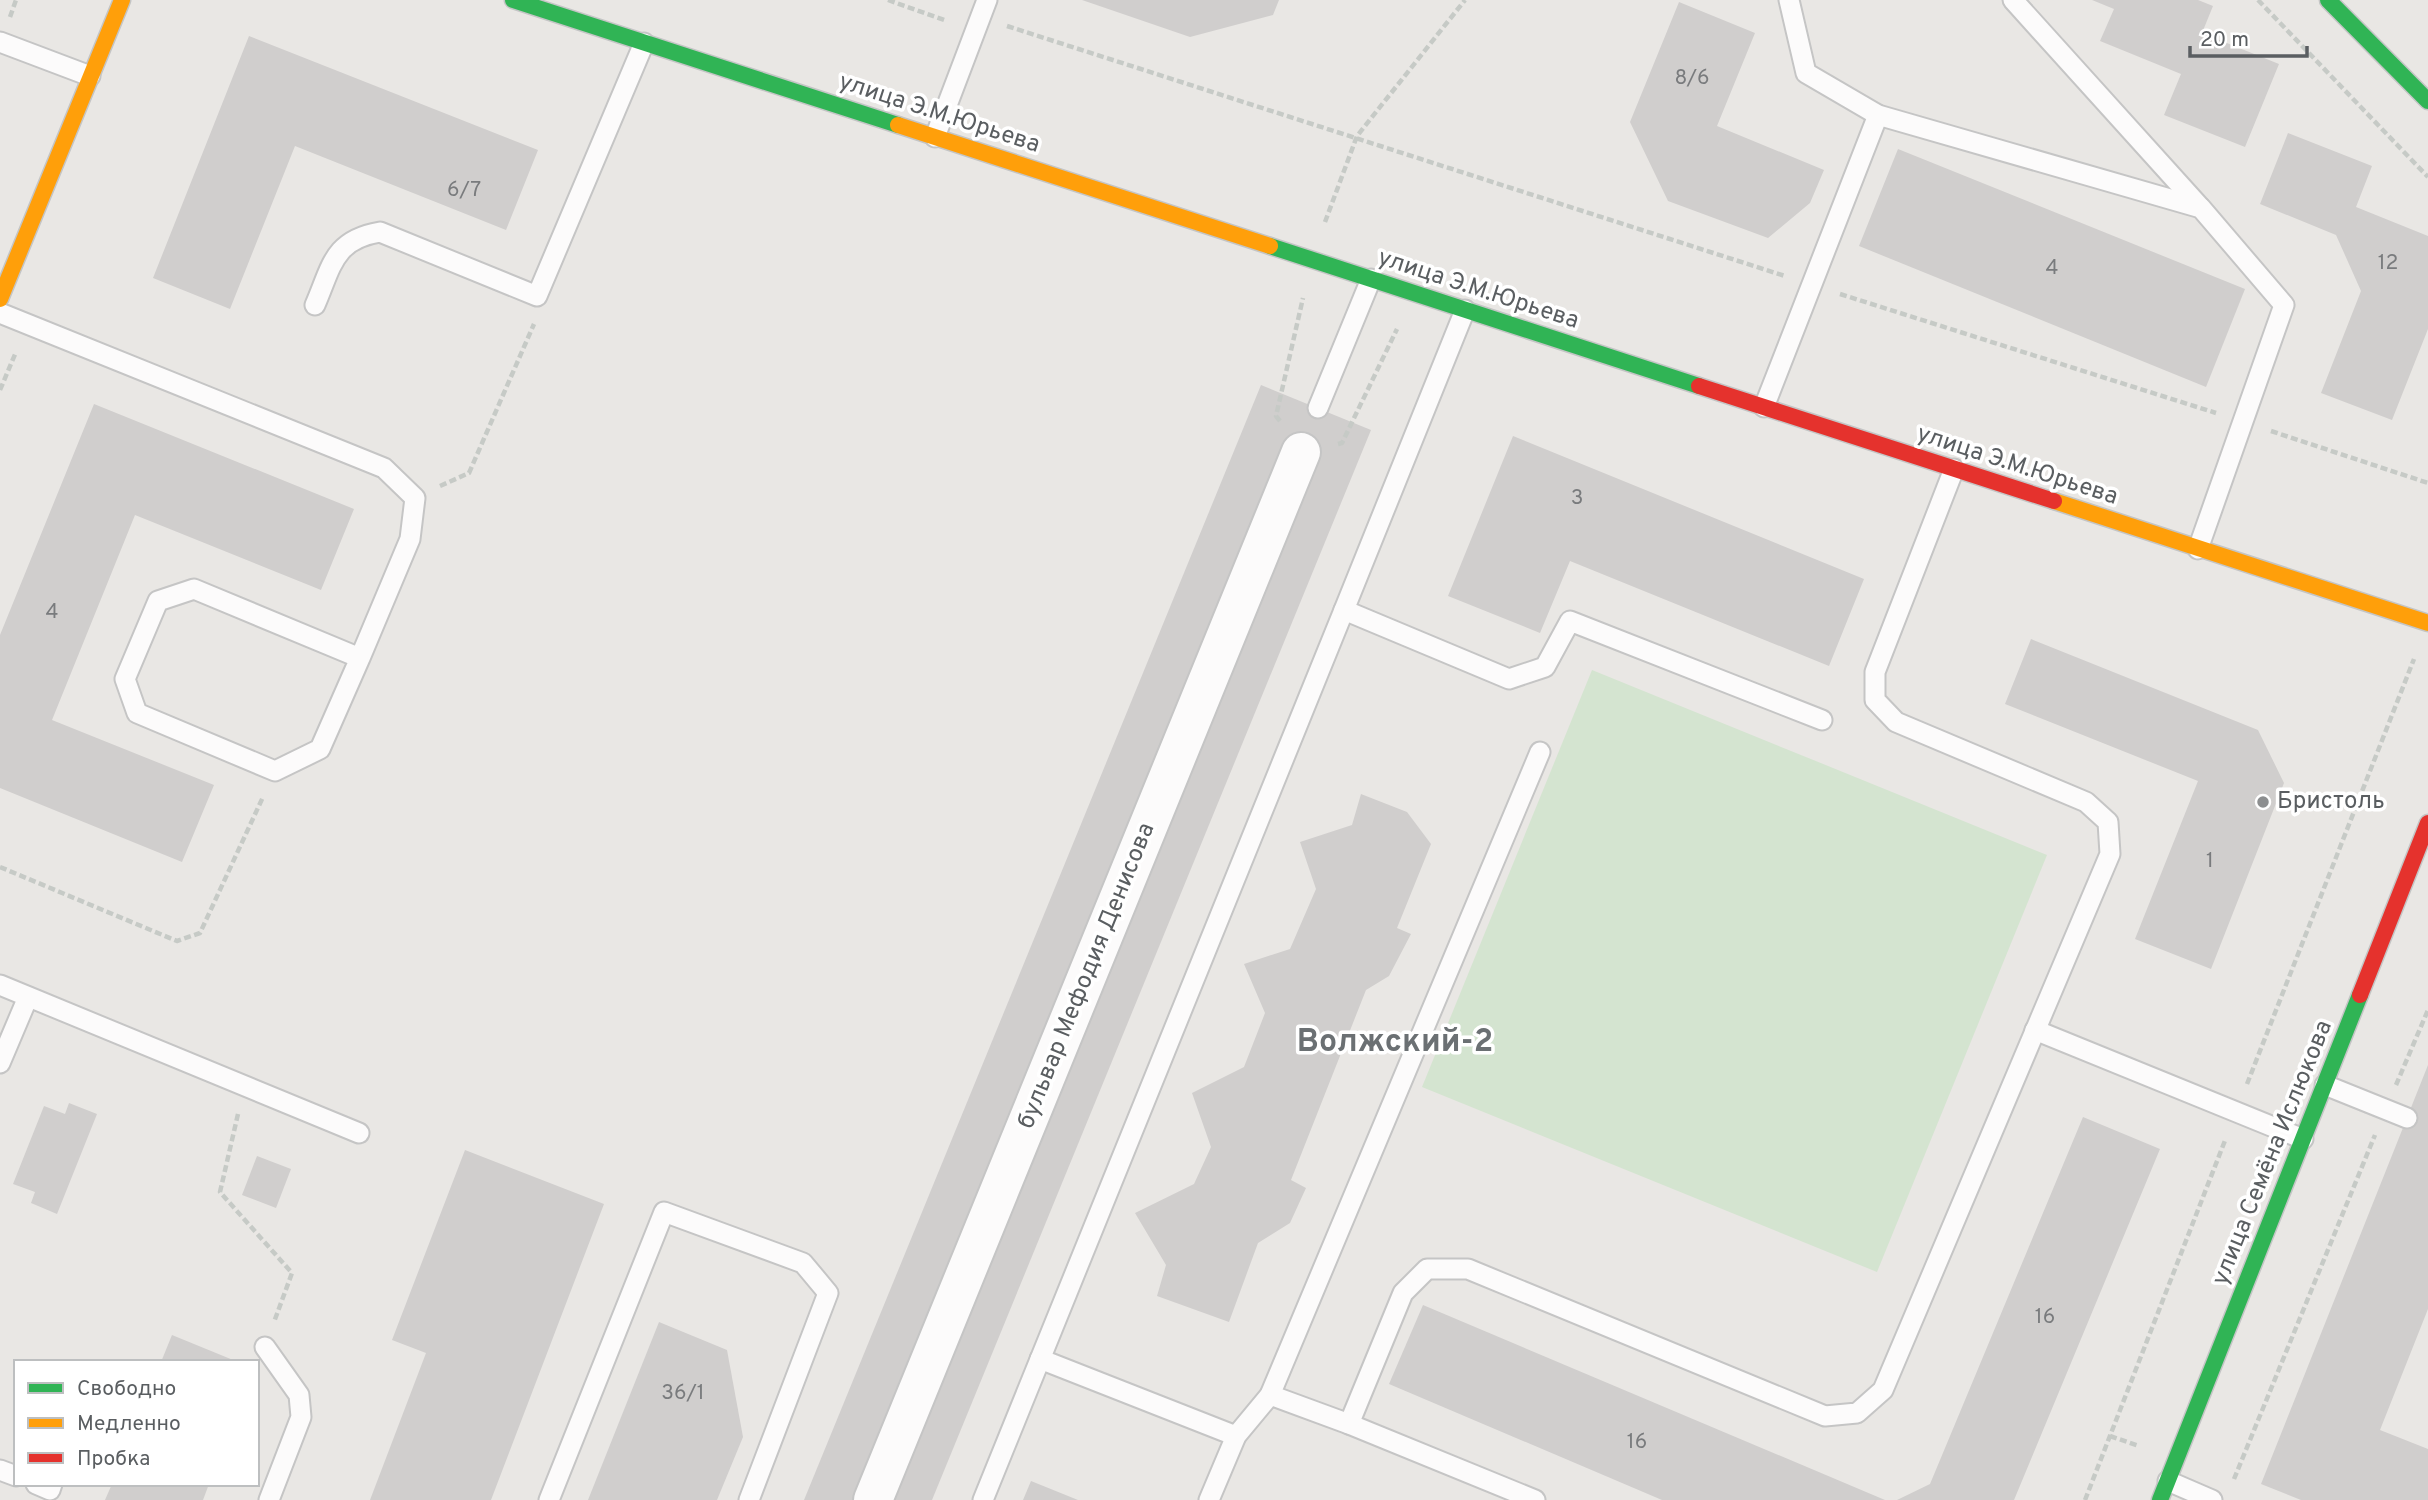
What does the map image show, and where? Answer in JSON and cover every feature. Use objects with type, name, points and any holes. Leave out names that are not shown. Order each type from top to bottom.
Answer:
[{"type":"street","points":[[0,299],[121,0]]},
{"type":"street","name":"улица Э.М.Юрьева","points":[[513,0],[2428,623]]},
{"type":"street","points":[[2328,0],[2428,101]]},
{"type":"street","name":"бульвар Мефодия Денисова","points":[[873,1500],[1301,452]]},
{"type":"street","name":"улица Семёна Ислюкова","points":[[2160,1500],[2428,823]]},
{"type":"lane","points":[[935,137],[987,0]]},
{"type":"lane","points":[[1789,0],[1806,74],[1878,115],[2201,208]]},
{"type":"lane","points":[[2014,0],[2201,208],[2284,305],[2198,548]]},
{"type":"lane","points":[[0,43],[90,76]]},
{"type":"lane","points":[[315,305],[336,255],[355,236],[380,232],[537,296],[644,43]]},
{"type":"lane","points":[[1764,407],[1878,115]]},
{"type":"lane","points":[[1318,408],[1371,279]]},
{"type":"lane","points":[[983,1500],[1465,310]]},
{"type":"lane","points":[[0,313],[384,468],[415,498],[411,538],[360,658],[320,749],[275,771],[137,713],[125,679],[158,601],[194,589],[360,658]]},
{"type":"lane","points":[[1349,1424],[1403,1293],[1427,1269],[1468,1269],[1825,1416],[1857,1413],[1883,1390],[2109,853],[2108,822],[2086,802],[1896,722],[1875,700],[1875,672],[1954,469]]},
{"type":"lane","points":[[1344,610],[1509,679],[1545,667],[1570,621],[1822,720]]},
{"type":"lane","points":[[1209,1500],[1236,1436],[1270,1395],[1540,752]]},
{"type":"lane","points":[[0,985],[359,1133]]},
{"type":"lane","points":[[0,1063],[28,997]]},
{"type":"lane","points":[[2035,1030],[2303,1139]]},
{"type":"lane","points":[[2325,1084],[2407,1118]]},
{"type":"lane","points":[[549,1500],[664,1212],[803,1263],[828,1293],[749,1500]]},
{"type":"lane","points":[[265,1347],[299,1395],[301,1417],[269,1500]]},
{"type":"lane","points":[[1040,1359],[1236,1436]]},
{"type":"lane","points":[[1270,1395],[1349,1424],[1535,1500]]},
{"type":"lane","points":[[2168,1481],[2212,1500]]},
{"type":"path","points":[[888,0],[952,23],[1005,25],[1357,136],[2428,483]]},
{"type":"path","points":[[1357,136],[1465,0]]},
{"type":"path","points":[[2258,0],[2428,177]]},
{"type":"path","points":[[415,498],[469,472],[536,320],[537,296]]},
{"type":"path","points":[[2085,1500],[2428,623]]},
{"type":"path","points":[[0,867],[177,941],[200,933],[275,771]]},
{"type":"path","points":[[2233,1482],[2428,1010]]},
{"type":"path","points":[[244,1086],[220,1192],[292,1273],[265,1347]]},
{"type":"green space","points":[[1592,670],[2047,855],[1877,1272],[1422,1087]]},
{"type":"building","points":[[1082,0],[1279,0],[1273,15],[1190,37]]},
{"type":"building","points":[[2092,0],[2198,0],[2213,6],[2202,33],[2279,64],[2245,147],[2164,115],[2181,74],[2100,41],[2114,9]]},
{"type":"building","points":[[1679,2],[1755,33],[1717,126],[1824,170],[1810,203],[1768,238],[1668,201],[1630,122]]},
{"type":"building","points":[[249,36],[538,150],[506,230],[295,146],[230,309],[153,278]]},
{"type":"building","points":[[2288,133],[2372,166],[2356,207],[2428,236],[2428,329],[2392,420],[2321,393],[2361,291],[2336,235],[2260,204]]},
{"type":"building","points":[[1898,149],[2245,289],[2206,387],[1859,246]]},
{"type":"building","points":[[1261,385],[1371,430],[932,1500],[804,1500]]},
{"type":"building","points":[[94,404],[354,509],[321,590],[135,515],[52,720],[214,785],[182,862],[0,788],[0,635]]},
{"type":"building","points":[[1513,436],[1864,579],[1829,666],[1570,561],[1540,633],[1448,596]]},
{"type":"building","points":[[2031,639],[2258,730],[2284,783],[2211,969],[2135,939],[2198,781],[2005,704]]},
{"type":"building","points":[[1361,794],[1407,812],[1431,844],[1397,928],[1411,934],[1389,976],[1366,990],[1291,1180],[1306,1188],[1290,1223],[1258,1243],[1229,1322],[1157,1296],[1166,1265],[1135,1213],[1194,1184],[1211,1147],[1192,1093],[1244,1067],[1265,1013],[1244,964],[1290,949],[1316,889],[1300,842],[1352,825]]},
{"type":"building","points":[[2428,1065],[2428,1309],[2380,1430],[2428,1449],[2428,1500],[2301,1500],[2261,1484]]},
{"type":"building","points":[[69,1103],[97,1114],[57,1214],[31,1203],[35,1192],[13,1184],[44,1106],[65,1114]]},
{"type":"building","points":[[2083,1117],[2160,1149],[2014,1500],[1897,1500],[1930,1484]]},
{"type":"building","points":[[465,1150],[604,1204],[491,1500],[370,1500],[426,1353],[392,1340]]},
{"type":"building","points":[[257,1156],[291,1169],[276,1208],[242,1195]]},
{"type":"building","points":[[1423,1305],[1885,1500],[1662,1500],[1389,1384]]},
{"type":"building","points":[[659,1322],[727,1350],[743,1437],[717,1500],[588,1500]]},
{"type":"building","points":[[172,1335],[233,1360],[162,1360]]},
{"type":"building","points":[[1031,1481],[1078,1500],[1023,1500]]},
{"type":"building","points":[[111,1486],[208,1486],[203,1500],[105,1500]]},
{"type":"traffic: fast","points":[[513,0],[898,125]]},
{"type":"traffic: fast","points":[[2328,0],[2428,101]]},
{"type":"traffic: fast","points":[[1270,246],[1699,386]]},
{"type":"traffic: fast","points":[[2160,1500],[2360,995]]},
{"type":"traffic: slow","points":[[0,299],[122,0]]},
{"type":"traffic: slow","points":[[898,125],[1270,246]]},
{"type":"traffic: slow","points":[[2054,501],[2428,623]]},
{"type":"traffic: jam","points":[[1699,386],[2054,501]]},
{"type":"traffic: jam","points":[[2360,995],[2428,823]]},
{"type":"place","name":"Бристоль","points":[[2263,802]]},
{"type":"district","name":"Волжский-2","points":[[1395,1043]]}]
